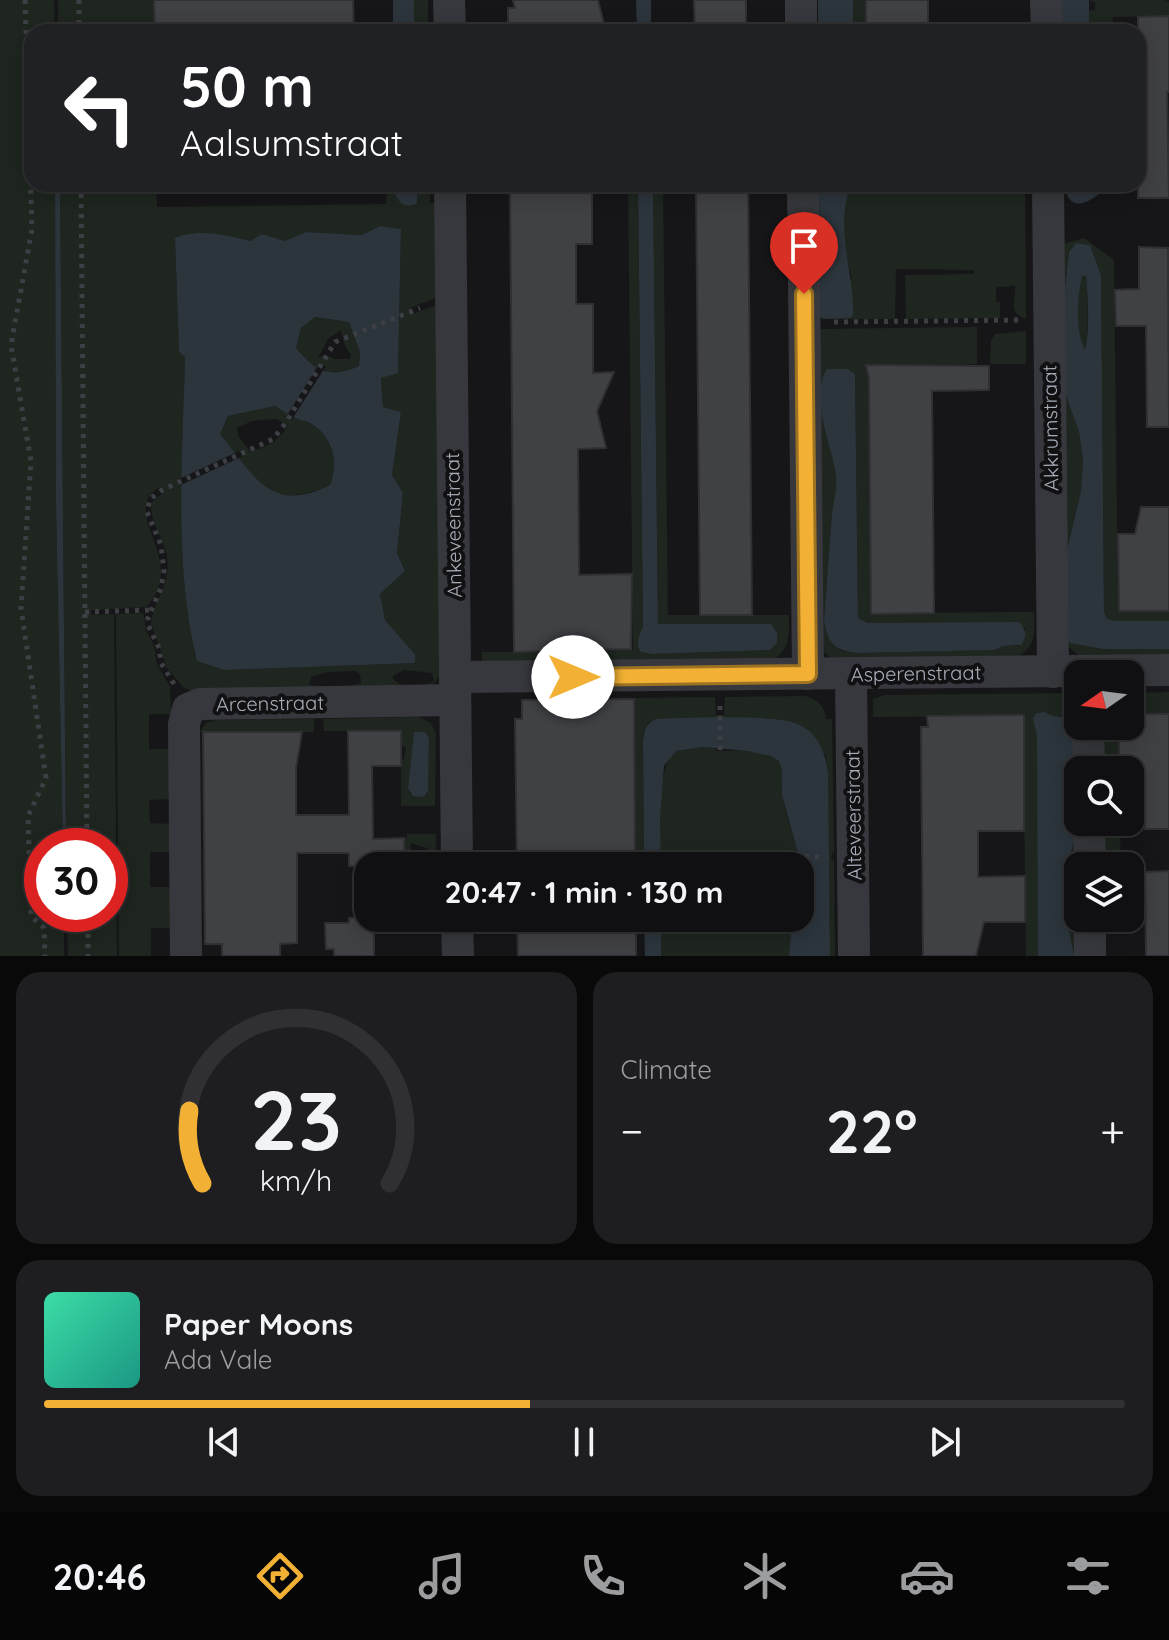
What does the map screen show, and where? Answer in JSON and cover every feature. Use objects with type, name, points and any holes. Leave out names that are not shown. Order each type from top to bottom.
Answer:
[{"type":"street","points":[[449,0],[450,24]]},
{"type":"street","points":[[801,0],[801,24]]},
{"type":"street","points":[[1046,0],[1047,24]]},
{"type":"street","name":"Ankeveenstraat","points":[[450,192],[457,852]]},
{"type":"street","points":[[803,192],[808,674]]},
{"type":"street","name":"Akkrumstraat","points":[[1048,192],[1053,672]]},
{"type":"street","name":"Asperenstraat","points":[[1144,671],[1169,670]]},
{"type":"street","name":"Asperenstraat","points":[[455,688],[808,674],[1064,672]]},
{"type":"street","name":"Alteveerstraat","points":[[851,674],[854,956]]},
{"type":"street","name":"Arcenstraat","points":[[186,956],[184,724],[188,709],[200,704],[455,688]]},
{"type":"street","points":[[457,932],[458,956]]},
{"type":"street","points":[[1090,932],[1090,956]]},
{"type":"path","points":[[25,0],[26,24]]},
{"type":"path","points":[[79,0],[79,24]]},
{"type":"path","points":[[31,192],[32,229],[11,345],[31,461],[21,608],[46,778],[28,816],[31,916],[44,928],[45,956]]},
{"type":"path","points":[[81,192],[87,828]]},
{"type":"path","points":[[188,709],[161,663],[159,648],[148,625],[164,571],[161,545],[149,518],[147,505],[162,490],[273,439],[335,342],[411,311]]},
{"type":"path","points":[[804,322],[1049,320]]},
{"type":"path","points":[[85,612],[151,610]]},
{"type":"path","points":[[720,715],[720,753]]},
{"type":"path","points":[[814,857],[830,857]]},
{"type":"path","points":[[88,932],[88,956]]},
{"type":"shaded area","points":[[0,0],[54,0],[55,24],[24,24],[24,192],[55,192],[56,505],[63,828],[24,828],[24,932],[64,932],[64,956],[0,956]]},
{"type":"shaded area","points":[[58,0],[154,0],[155,24],[58,24]]},
{"type":"shaded area","points":[[393,0],[414,0],[414,24],[393,24]]},
{"type":"shaded area","points":[[414,0],[428,0],[428,24],[414,24]]},
{"type":"shaded area","points":[[636,0],[651,0],[651,24],[637,24]]},
{"type":"shaded area","points":[[818,0],[853,0],[853,24],[818,24]]},
{"type":"shaded area","points":[[853,0],[866,0],[866,24],[853,24]]},
{"type":"shaded area","points":[[1062,0],[1089,0],[1089,24],[1062,24]]},
{"type":"shaded area","points":[[1089,0],[1165,0],[1169,2],[1169,16],[1113,17],[1113,24],[1088,24],[1087,11],[1095,10],[1095,2]]},
{"type":"shaded area","points":[[55,192],[60,192],[66,828],[63,828],[56,505]]},
{"type":"shaded area","points":[[60,192],[156,192],[157,207],[386,204],[387,192],[395,192],[400,202],[412,205],[417,202],[418,192],[430,192],[430,203],[438,203],[438,297],[410,308],[413,314],[439,304],[443,663],[438,678],[431,685],[416,690],[194,692],[183,687],[167,668],[151,623],[168,567],[151,509],[152,502],[163,493],[160,487],[149,498],[146,510],[159,555],[161,572],[158,589],[146,607],[91,610],[92,615],[114,614],[116,828],[66,828]],"holes":[[[380,226],[401,229],[398,372],[381,377],[383,407],[401,412],[392,475],[403,493],[397,553],[405,571],[380,594],[385,620],[415,654],[415,663],[224,670],[197,661],[182,549],[185,357],[179,352],[175,238],[202,233],[250,241],[262,234],[285,241],[306,232],[362,235]],[[403,670],[432,673],[434,681],[423,686],[401,685],[392,677]],[[356,671],[360,674],[361,683],[342,688],[309,685],[311,677],[328,672]]]},
{"type":"shaded area","points":[[418,192],[417,203],[407,206],[395,194]]},
{"type":"shaded area","points":[[628,192],[638,192],[643,627],[638,642],[641,652],[770,650],[777,643],[770,624],[658,625],[653,192],[663,192],[668,615],[789,615],[789,629],[785,647],[771,661],[482,661],[482,652],[633,650]]},
{"type":"shaded area","points":[[638,192],[653,192],[658,624],[771,624],[777,633],[777,643],[770,650],[652,654],[641,652],[638,646],[643,627]]},
{"type":"shaded area","points":[[812,192],[819,192],[820,315],[852,278],[844,231],[849,192],[1025,192],[1026,319],[1014,310],[1015,286],[996,287],[1000,318],[906,319],[905,275],[974,274],[974,270],[896,269],[895,319],[813,319]]},
{"type":"shaded area","points":[[819,192],[849,192],[844,234],[853,315],[850,318],[824,319],[820,316]]},
{"type":"shaded area","points":[[1066,192],[1099,192],[1082,203],[1072,202]]},
{"type":"shaded area","points":[[380,226],[401,229],[398,373],[381,378],[383,407],[401,412],[392,475],[403,493],[397,553],[405,571],[380,594],[385,620],[415,654],[415,663],[224,670],[197,661],[182,549],[185,357],[179,352],[175,238],[202,233],[250,241],[262,234],[285,241],[306,232],[362,235]],"holes":[[[315,317],[349,322],[360,352],[359,366],[331,372],[317,367],[296,348],[301,328]],[[275,406],[318,428],[329,442],[334,459],[330,485],[309,493],[278,493],[254,476],[220,434],[228,416]]]},
{"type":"shaded area","points":[[1084,238],[1114,260],[1118,611],[1169,611],[1169,621],[1114,621],[1104,612],[1101,275],[1090,245],[1076,243],[1069,252],[1065,287],[1065,393],[1079,432],[1083,461],[1081,491],[1066,554],[1067,639],[1070,643],[1102,649],[1169,649],[1169,657],[1081,657],[1065,644],[1059,245]]},
{"type":"shaded area","points":[[1076,243],[1090,245],[1101,275],[1104,612],[1107,618],[1114,621],[1169,621],[1169,649],[1102,649],[1070,643],[1067,639],[1066,554],[1081,491],[1083,461],[1079,432],[1065,393],[1065,287],[1069,252]],"holes":[[[1082,276],[1086,276],[1088,323],[1085,350],[1078,314]]]},
{"type":"shaded area","points":[[1082,276],[1086,276],[1087,295],[1085,350],[1078,325]]},
{"type":"shaded area","points":[[315,317],[349,322],[360,352],[359,366],[332,372],[317,367],[296,348],[301,328]],"holes":[[[341,330],[350,359],[325,355],[318,358],[328,339]]]},
{"type":"shaded area","points":[[977,327],[977,364],[866,366],[869,367],[872,612],[869,613],[1034,612],[1033,639],[1022,654],[1015,658],[831,658],[822,650],[814,329]],"holes":[[[848,369],[855,374],[858,618],[868,623],[1025,628],[1025,639],[1018,646],[1003,646],[995,650],[858,653],[841,651],[828,634],[824,620],[836,469],[823,424]]]},
{"type":"shaded area","points":[[1026,331],[1026,364],[990,364],[991,341],[995,334]]},
{"type":"shaded area","points":[[827,369],[848,369],[855,374],[858,618],[868,623],[1019,622],[1025,633],[1021,645],[1003,646],[995,650],[858,653],[838,648],[830,640],[824,620],[836,479],[820,405],[822,380]]},
{"type":"shaded area","points":[[275,406],[318,428],[329,442],[334,459],[330,485],[292,495],[276,494],[264,488],[220,434],[228,416]],"holes":[[[276,419],[288,425],[277,439],[251,452],[238,436],[237,428],[252,421]]]},
{"type":"shaded area","points":[[116,614],[144,615],[157,664],[170,687],[171,714],[149,714],[149,749],[172,749],[172,799],[149,800],[150,823],[172,824],[173,852],[150,852],[150,887],[173,887],[173,928],[151,928],[151,956],[119,956],[119,932],[128,932],[128,828],[118,828]]},
{"type":"shaded area","points":[[1169,692],[1169,714],[1144,714],[1144,693]]},
{"type":"shaded area","points":[[1064,693],[1064,740],[1078,740],[1078,756],[1064,756],[1064,836],[1078,836],[1078,852],[1064,852],[1064,932],[1079,932],[1080,956],[1026,956],[1023,716],[873,717],[873,699],[885,695]]},
{"type":"shaded area","points":[[805,696],[820,704],[826,719],[832,719],[834,852],[831,860],[834,861],[835,956],[830,956],[826,756],[802,726],[794,722],[725,719],[650,721],[644,731],[643,742],[644,852],[635,852],[633,698],[715,697],[716,715],[724,715],[725,697]]},
{"type":"shaded area","points":[[1037,713],[1064,718],[1064,740],[1074,740],[1074,756],[1064,756],[1064,836],[1074,836],[1074,840],[1071,852],[1064,852],[1063,899],[1064,932],[1069,932],[1074,956],[1038,956],[1037,736],[1033,718]]},
{"type":"shaded area","points":[[419,717],[431,723],[436,734],[435,806],[401,806],[401,760],[404,759],[406,747],[401,746],[401,731],[324,731],[323,719]],"holes":[[[416,732],[425,732],[429,738],[427,795],[410,794],[408,789]]]},
{"type":"shaded area","points":[[729,717],[771,719],[798,724],[816,738],[823,751],[828,774],[830,956],[789,956],[791,932],[814,932],[814,852],[798,852],[782,795],[782,770],[779,761],[771,756],[704,747],[676,751],[664,766],[661,852],[644,852],[643,742],[647,725],[652,721]]},
{"type":"shaded area","points":[[314,719],[314,732],[200,732],[206,723],[216,720]]},
{"type":"shaded area","points":[[414,732],[425,732],[429,738],[428,791],[424,797],[413,796],[408,789]]},
{"type":"shaded area","points":[[1096,740],[1119,740],[1119,756],[1096,756]]},
{"type":"shaded area","points":[[704,747],[716,748],[716,751],[761,753],[777,759],[783,770],[783,798],[798,852],[661,852],[660,805],[664,772],[676,751]]},
{"type":"shaded area","points":[[407,834],[436,834],[436,852],[428,852],[428,849],[411,843],[411,852],[402,852],[402,838],[407,838]]},
{"type":"shaded area","points":[[1102,836],[1120,836],[1121,852],[1099,852]]},
{"type":"shaded area","points":[[67,932],[117,932],[117,956],[68,956]]},
{"type":"shaded area","points":[[644,932],[661,932],[661,956],[645,956]]},
{"type":"shaded area","points":[[661,932],[791,932],[789,956],[661,956]]},
{"type":"pier","points":[[319,364],[326,366],[291,421],[286,417]]},
{"type":"pier","points":[[239,451],[243,456],[179,486],[179,479]]},
{"type":"building","points":[[154,0],[353,0],[354,24],[155,24]]},
{"type":"building","points":[[513,0],[598,0],[604,24],[508,24],[508,8],[515,8]]},
{"type":"building","points":[[694,0],[746,0],[746,24],[695,24]]},
{"type":"building","points":[[866,0],[928,0],[928,24],[866,24]]},
{"type":"building","points":[[1169,16],[1169,198],[1138,198],[1138,192],[1146,192],[1146,24],[1138,24],[1138,17]]},
{"type":"building","points":[[510,192],[592,192],[592,244],[576,244],[576,304],[593,304],[593,373],[614,372],[597,411],[606,448],[578,449],[579,575],[632,574],[631,649],[514,652]]},
{"type":"building","points":[[696,192],[748,192],[752,615],[700,615]]},
{"type":"building","points":[[1139,247],[1168,248],[1169,427],[1147,427],[1146,326],[1116,326],[1115,290],[1139,289]]},
{"type":"building","points":[[866,365],[989,366],[989,390],[932,391],[934,613],[871,614],[869,378]]},
{"type":"building","points":[[1141,507],[1169,507],[1169,611],[1119,611],[1118,534],[1135,534]]},
{"type":"building","points":[[634,699],[635,852],[517,852],[515,719],[522,719],[522,700]]},
{"type":"building","points":[[1144,714],[1169,714],[1169,829],[1145,829],[1144,756],[1119,756],[1119,740],[1144,740]]},
{"type":"building","points":[[1024,715],[1024,831],[978,831],[978,877],[1025,876],[1025,922],[984,922],[976,956],[923,956],[921,727],[928,727],[927,716]]},
{"type":"building","points":[[348,731],[401,731],[401,766],[372,766],[373,839],[404,838],[404,852],[354,852],[354,866],[349,866],[349,853],[297,853],[297,943],[280,944],[280,956],[222,956],[222,944],[205,944],[203,732],[302,732],[296,768],[296,815],[349,815]]},
{"type":"building","points":[[1169,871],[1169,956],[1146,956],[1145,872]]},
{"type":"building","points":[[349,918],[354,918],[354,932],[374,932],[374,956],[334,956],[334,949],[326,949],[325,923],[349,923]]},
{"type":"building","points":[[517,932],[636,932],[636,956],[518,956]]},
{"type":"route","points":[[573,677],[808,674],[804,294]]}]
